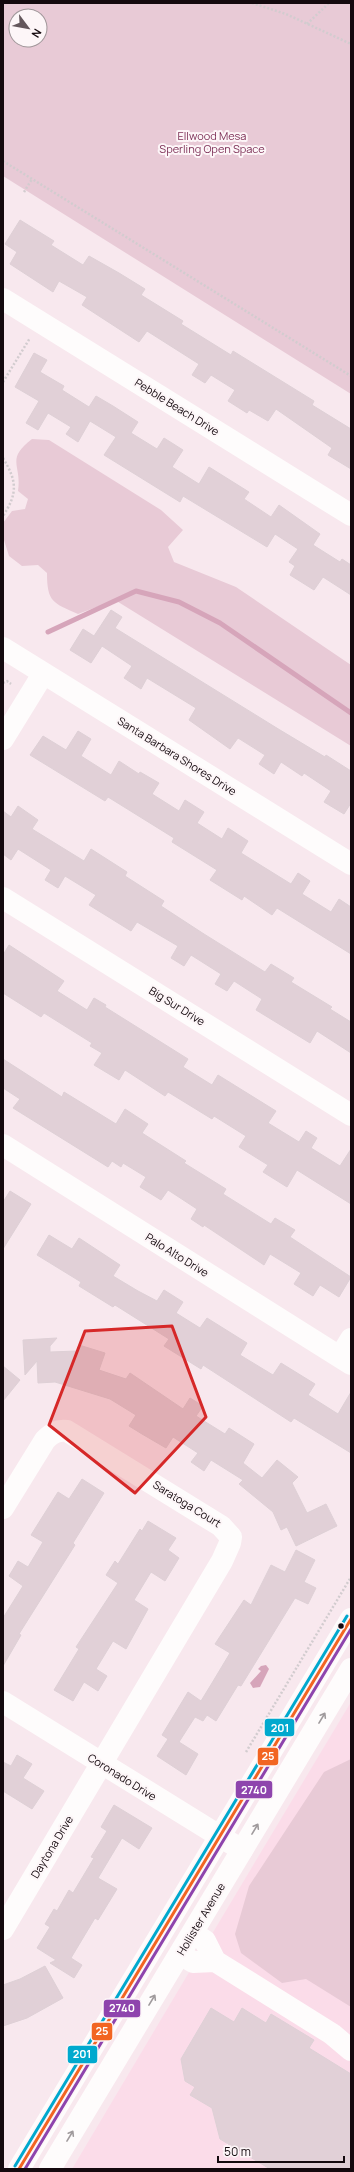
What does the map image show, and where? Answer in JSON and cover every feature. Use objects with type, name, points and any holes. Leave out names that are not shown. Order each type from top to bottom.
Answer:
[{"type":"street","name":"Pebble Beach Drive","points":[[3,299],[351,515]]},
{"type":"street","name":"Santa Barbara Shores Drive","points":[[3,648],[351,864]]},
{"type":"street","points":[[3,739],[43,674]]},
{"type":"street","name":"Big Sur Drive","points":[[3,898],[351,1115]]},
{"type":"street","name":"Palo Alto Drive","points":[[3,1145],[347,1353]]},
{"type":"street","name":"Saratoga Court","points":[[3,1508],[45,1440],[52,1433],[60,1430],[67,1431],[221,1526],[231,1537],[222,1561],[101,1764]]},
{"type":"street","points":[[19,2169],[351,1620]]},
{"type":"street","name":"Hollister Avenue","points":[[50,2169],[351,1669]]},
{"type":"street","name":"Coronado Drive","points":[[3,1702],[242,1850]]},
{"type":"street","name":"Daytona Drive","points":[[3,1929],[101,1764]]},
{"type":"street","points":[[193,1933],[205,1941],[215,1961],[332,2034],[351,2050]]},
{"type":"street","points":[[180,1954],[193,1962],[215,1961]]},
{"type":"path","points":[[252,3],[307,24],[351,44]]},
{"type":"path","points":[[307,24],[328,3]]},
{"type":"path","points":[[3,161],[351,376]]},
{"type":"path","points":[[24,192],[32,179]]},
{"type":"path","points":[[3,382],[31,336]]},
{"type":"path","points":[[3,458],[13,480],[14,492],[12,502],[3,516]]},
{"type":"path","points":[[3,683],[7,682],[11,684]]},
{"type":"path","points":[[243,1757],[351,1577]]},
{"type":"highlighted area","points":[[172,1326],[206,1417],[135,1493],[49,1425],[85,1331]]},
{"type":"shaded area","points":[[266,1665],[269,1669],[260,1687],[253,1688],[250,1683],[261,1671],[258,1669],[261,1666]]},
{"type":"shaded area","points":[[351,1702],[351,2169],[72,2169],[191,1969]]},
{"type":"green space","name":"Ellwood Mesa Sperling Open Space","points":[[3,3],[351,3],[351,394],[3,176]]},
{"type":"green space","points":[[32,439],[49,440],[161,510],[183,530],[168,547],[174,562],[236,587],[351,665],[351,746],[115,600],[78,614],[57,604],[50,596],[48,590],[47,573],[38,565],[22,566],[9,556],[4,540],[3,523],[12,511],[25,509],[28,499],[18,491],[19,482],[16,463],[19,452]]},
{"type":"green space","points":[[351,1759],[351,2007],[306,1979],[282,1983],[241,1953],[235,1934],[249,1886],[324,1772]]},
{"type":"building","points":[[20,220],[54,241],[51,245],[83,265],[89,256],[145,289],[141,295],[183,321],[181,324],[231,355],[233,351],[314,401],[312,405],[351,429],[351,469],[328,455],[332,448],[276,409],[268,421],[249,410],[247,413],[228,401],[235,390],[211,375],[205,383],[192,375],[199,364],[147,331],[139,342],[82,305],[87,297],[59,281],[53,292],[10,264],[17,252],[5,244]]},
{"type":"building","points":[[34,353],[47,360],[40,372],[64,386],[62,390],[89,407],[96,396],[113,406],[138,422],[131,433],[157,449],[164,438],[183,450],[172,467],[199,484],[209,467],[249,492],[244,499],[271,517],[279,505],[320,534],[313,545],[340,562],[342,559],[351,565],[351,595],[323,577],[314,590],[290,575],[295,566],[289,562],[298,549],[275,534],[267,547],[183,496],[180,502],[104,455],[116,437],[90,421],[78,442],[66,434],[71,427],[48,413],[38,430],[26,423],[39,401],[15,387]]},
{"type":"building","points":[[111,610],[122,617],[115,628],[280,730],[325,757],[326,755],[351,771],[351,803],[344,814],[324,802],[331,791],[304,773],[302,776],[281,762],[274,774],[259,764],[265,755],[238,738],[230,749],[189,720],[196,708],[147,678],[141,689],[124,678],[132,666],[102,646],[91,663],[70,650],[83,629],[94,636]]},
{"type":"building","points":[[78,731],[91,739],[81,756],[111,775],[119,761],[139,774],[140,772],[159,783],[152,794],[179,811],[185,800],[204,812],[197,823],[222,839],[228,828],[248,841],[241,853],[291,884],[298,873],[310,881],[302,894],[331,912],[339,899],[351,907],[351,954],[277,908],[272,915],[244,896],[242,900],[210,880],[217,870],[172,842],[174,838],[108,797],[105,801],[30,755],[43,736],[66,750]]},
{"type":"building","points":[[18,806],[38,820],[32,829],[84,861],[91,849],[127,872],[125,876],[164,901],[161,906],[204,934],[265,972],[271,964],[294,978],[291,982],[332,1007],[330,1009],[351,1022],[351,1053],[317,1031],[310,1043],[256,1010],[262,999],[234,981],[227,991],[215,984],[221,974],[191,955],[184,966],[171,958],[178,946],[137,922],[131,931],[89,905],[96,895],[65,876],[58,888],[45,880],[51,870],[18,849],[11,860],[3,854],[3,811],[11,817]]},
{"type":"building","points":[[9,945],[64,981],[57,991],[87,1010],[94,998],[106,1005],[105,1007],[188,1059],[183,1067],[212,1085],[218,1075],[276,1111],[268,1123],[299,1142],[306,1131],[317,1138],[311,1148],[340,1166],[351,1149],[351,1204],[297,1170],[287,1187],[263,1172],[268,1165],[239,1147],[246,1136],[214,1116],[212,1119],[168,1092],[165,1096],[125,1070],[119,1080],[94,1065],[102,1053],[90,1046],[92,1043],[44,1013],[41,1017],[3,993],[3,955]]},
{"type":"building","points":[[3,1059],[62,1097],[64,1092],[116,1124],[125,1109],[148,1124],[142,1133],[186,1161],[184,1163],[226,1189],[223,1194],[271,1224],[275,1218],[295,1230],[290,1237],[351,1277],[339,1297],[320,1285],[313,1296],[294,1284],[301,1273],[270,1254],[264,1265],[204,1225],[203,1227],[191,1219],[197,1209],[168,1190],[161,1200],[140,1187],[146,1177],[123,1163],[121,1167],[112,1161],[108,1167],[13,1108],[20,1099],[3,1088]]},
{"type":"building","points":[[10,1191],[31,1204],[3,1249],[3,1202]]},
{"type":"building","points":[[49,1235],[72,1249],[79,1238],[120,1265],[113,1276],[157,1301],[164,1290],[183,1302],[176,1313],[200,1328],[207,1318],[247,1343],[240,1355],[273,1375],[281,1363],[315,1384],[308,1395],[338,1414],[351,1392],[351,1453],[294,1418],[291,1422],[203,1365],[201,1369],[164,1346],[169,1339],[115,1305],[113,1307],[79,1286],[81,1282],[37,1255]]},
{"type":"building","points":[[57,1338],[50,1346],[50,1352],[77,1351],[79,1345],[105,1353],[99,1370],[126,1379],[130,1373],[183,1409],[190,1398],[203,1406],[196,1416],[225,1434],[229,1428],[254,1444],[243,1463],[262,1478],[277,1460],[298,1477],[292,1483],[307,1513],[326,1504],[337,1526],[296,1546],[287,1527],[281,1530],[273,1512],[239,1484],[243,1480],[211,1460],[204,1471],[191,1462],[198,1453],[173,1437],[166,1448],[142,1434],[129,1426],[136,1415],[110,1399],[55,1382],[38,1383],[37,1361],[25,1375],[23,1340]]},
{"type":"building","points":[[3,1366],[20,1380],[3,1401]]},
{"type":"building","points":[[82,1479],[104,1493],[73,1543],[75,1545],[19,1634],[21,1635],[3,1666],[3,1618],[23,1586],[9,1576],[18,1561],[28,1567],[43,1542],[31,1535],[58,1492],[69,1499]]},
{"type":"building","points":[[148,1521],[176,1538],[168,1550],[179,1558],[165,1581],[151,1572],[134,1600],[148,1609],[126,1649],[113,1641],[96,1669],[107,1676],[98,1691],[84,1682],[73,1701],[54,1690],[79,1649],[76,1647],[118,1583],[106,1575],[115,1561],[118,1564],[140,1529],[142,1531]]},
{"type":"building","points":[[296,1550],[315,1560],[304,1582],[316,1588],[308,1604],[295,1598],[241,1686],[238,1685],[216,1721],[207,1715],[203,1721],[195,1717],[179,1742],[198,1754],[186,1775],[157,1756],[168,1739],[162,1735],[188,1692],[201,1701],[212,1683],[230,1653],[215,1644],[244,1600],[251,1605],[271,1565],[285,1572]]},
{"type":"building","points":[[17,1755],[32,1764],[23,1778],[44,1791],[32,1809],[3,1791],[3,1762],[11,1766]]},
{"type":"building","points":[[114,1805],[152,1828],[139,1849],[122,1838],[98,1878],[117,1889],[98,1920],[95,1918],[71,1958],[82,1965],[74,1978],[50,1963],[56,1960],[37,1948],[50,1927],[45,1924],[54,1909],[57,1911],[69,1890],[73,1893],[94,1858],[91,1857],[107,1831],[101,1827]]},
{"type":"building","points":[[45,1966],[63,1998],[27,2018],[3,2026],[3,1985],[20,1979]]},
{"type":"building","points":[[211,2008],[234,2022],[242,2008],[266,2023],[271,2014],[314,2040],[309,2048],[351,2074],[351,2169],[270,2169],[220,2139],[212,2108],[190,2095],[195,2087],[185,2081],[181,2059]]},
{"type":"waterway","points":[[48,632],[136,591],[179,602],[220,623],[351,713]]},
{"type":"transit line","name":"201","points":[[15,2166],[347,1616]]},
{"type":"transit line","name":"25","points":[[19,2169],[351,1619]]},
{"type":"transit line","name":"2740","points":[[25,2169],[351,1629]]}]
